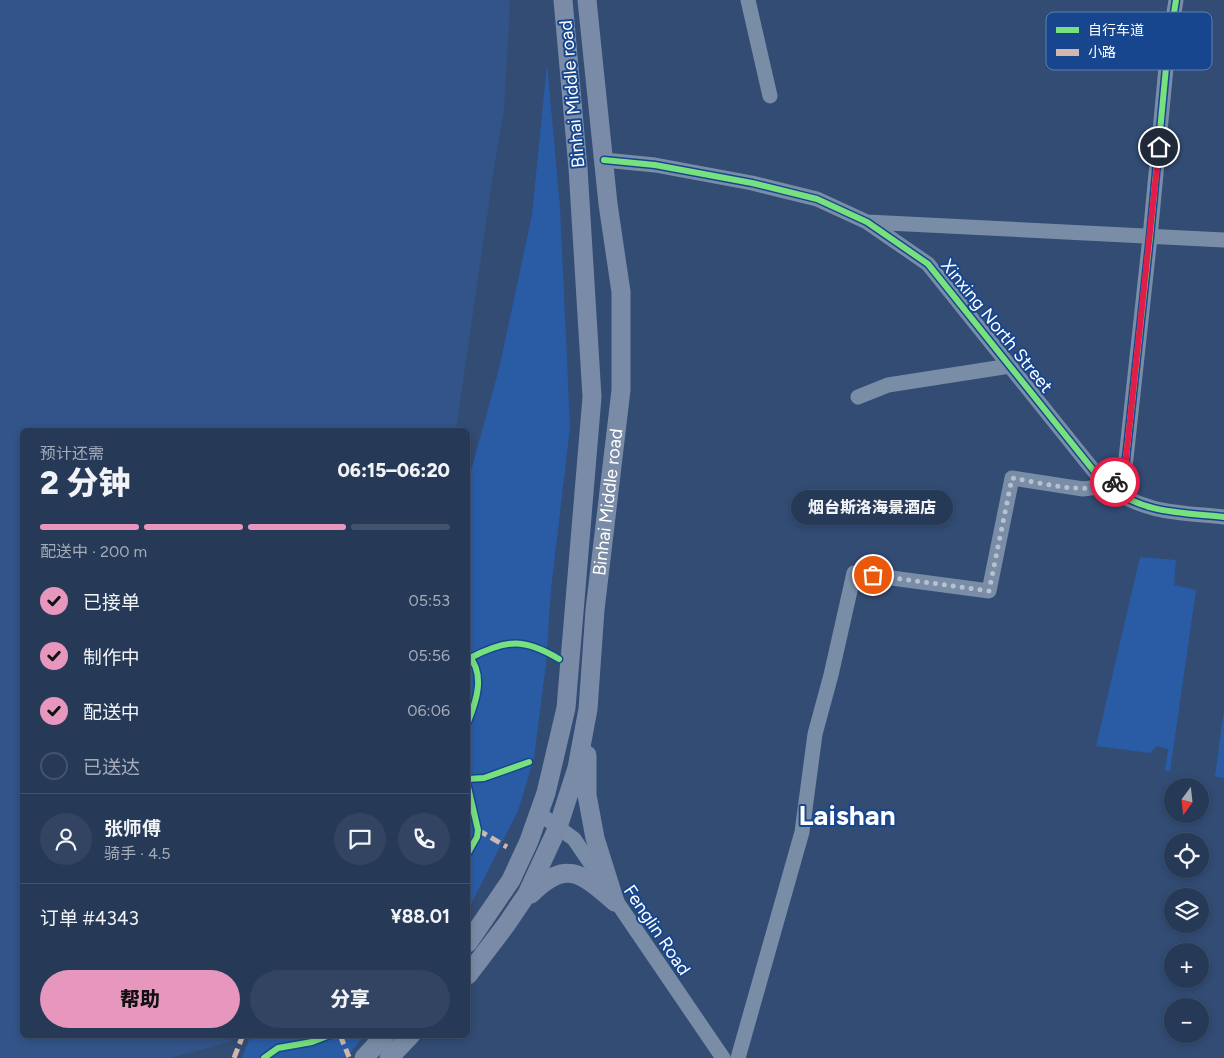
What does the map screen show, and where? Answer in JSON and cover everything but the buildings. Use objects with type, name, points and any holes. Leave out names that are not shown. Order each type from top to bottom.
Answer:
[{"type":"main road","name":"Binhai Middle road","points":[[470,940],[511,880],[540,814],[566,708],[592,397],[579,178],[563,0]]},
{"type":"main road","name":"Binhai Middle road","points":[[470,972],[506,926],[527,894],[558,827],[577,768],[588,710],[595,610],[621,390],[621,292],[604,160],[587,0]]},
{"type":"main road","points":[[588,710],[587,796],[594,838],[615,902]]},
{"type":"main road","points":[[506,926],[532,893],[549,878],[560,873],[570,873],[589,880],[615,902]]},
{"type":"main road","points":[[364,1058],[382,1038]]},
{"type":"main road","points":[[390,1058],[408,1038]]},
{"type":"street","points":[[748,0],[770,96]]},
{"type":"street","points":[[738,1058],[802,832],[815,734],[831,675],[854,573],[989,591],[1012,478],[1083,488],[1106,486],[1124,477],[1166,70]]},
{"type":"street","name":"Xinxing North Street","points":[[604,160],[655,165],[752,182],[816,199],[867,222],[928,264],[1106,486],[1122,497],[1152,510],[1224,517]]},
{"type":"street","points":[[867,222],[1224,240]]},
{"type":"street","points":[[858,397],[888,384],[1010,366]]},
{"type":"street","name":"Fenglin Road","points":[[540,814],[574,839],[615,902],[723,1058]]},
{"type":"shaded area","points":[[0,0],[510,0],[504,111],[456,428],[20,428],[20,1038],[231,1038],[230,1042],[171,1058],[0,1058]]},
{"type":"shaded area","points":[[547,64],[560,207],[570,427],[551,589],[546,664],[534,758],[518,811],[470,906],[470,475],[499,369],[532,215]]},
{"type":"shaded area","points":[[1140,557],[1176,560],[1174,585],[1196,590],[1170,771],[1165,771],[1168,749],[1157,746],[1150,753],[1096,746]]},
{"type":"shaded area","points":[[1224,709],[1224,778],[1215,777]]},
{"type":"shaded area","points":[[250,1038],[363,1038],[346,1058],[242,1058]]},
{"type":"marked path","points":[[478,830],[507,847]]},
{"type":"marked path","points":[[234,1058],[242,1038]]},
{"type":"marked path","points":[[341,1038],[349,1057]]},
{"type":"cycle path","points":[[1174,12],[1176,0]]},
{"type":"cycle path","points":[[1106,486],[1124,477],[1166,70]]},
{"type":"cycle path","points":[[604,160],[655,165],[752,183],[817,199],[867,222],[928,264],[1106,486],[1135,502],[1149,507],[1224,517]]},
{"type":"cycle path","points":[[470,658],[505,644],[525,644],[536,647],[559,659]]},
{"type":"cycle path","points":[[470,658],[477,671],[478,679],[478,688],[470,717]]},
{"type":"cycle path","points":[[470,779],[484,778],[529,762]]},
{"type":"cycle path","points":[[470,796],[478,830],[477,837],[470,849]]},
{"type":"cycle path","points":[[264,1058],[278,1048],[312,1042],[322,1038]]},
{"type":"way so far","points":[[873,575],[989,591],[1012,478],[1083,488],[1106,486],[1115,482]]},
{"type":"place","name":"烟台斯洛海景酒店","points":[[873,575]]},
{"type":"district","name":"Laishan","points":[[847,815]]},
{"type":"route","points":[[1115,482],[1124,477],[1159,147]]}]
